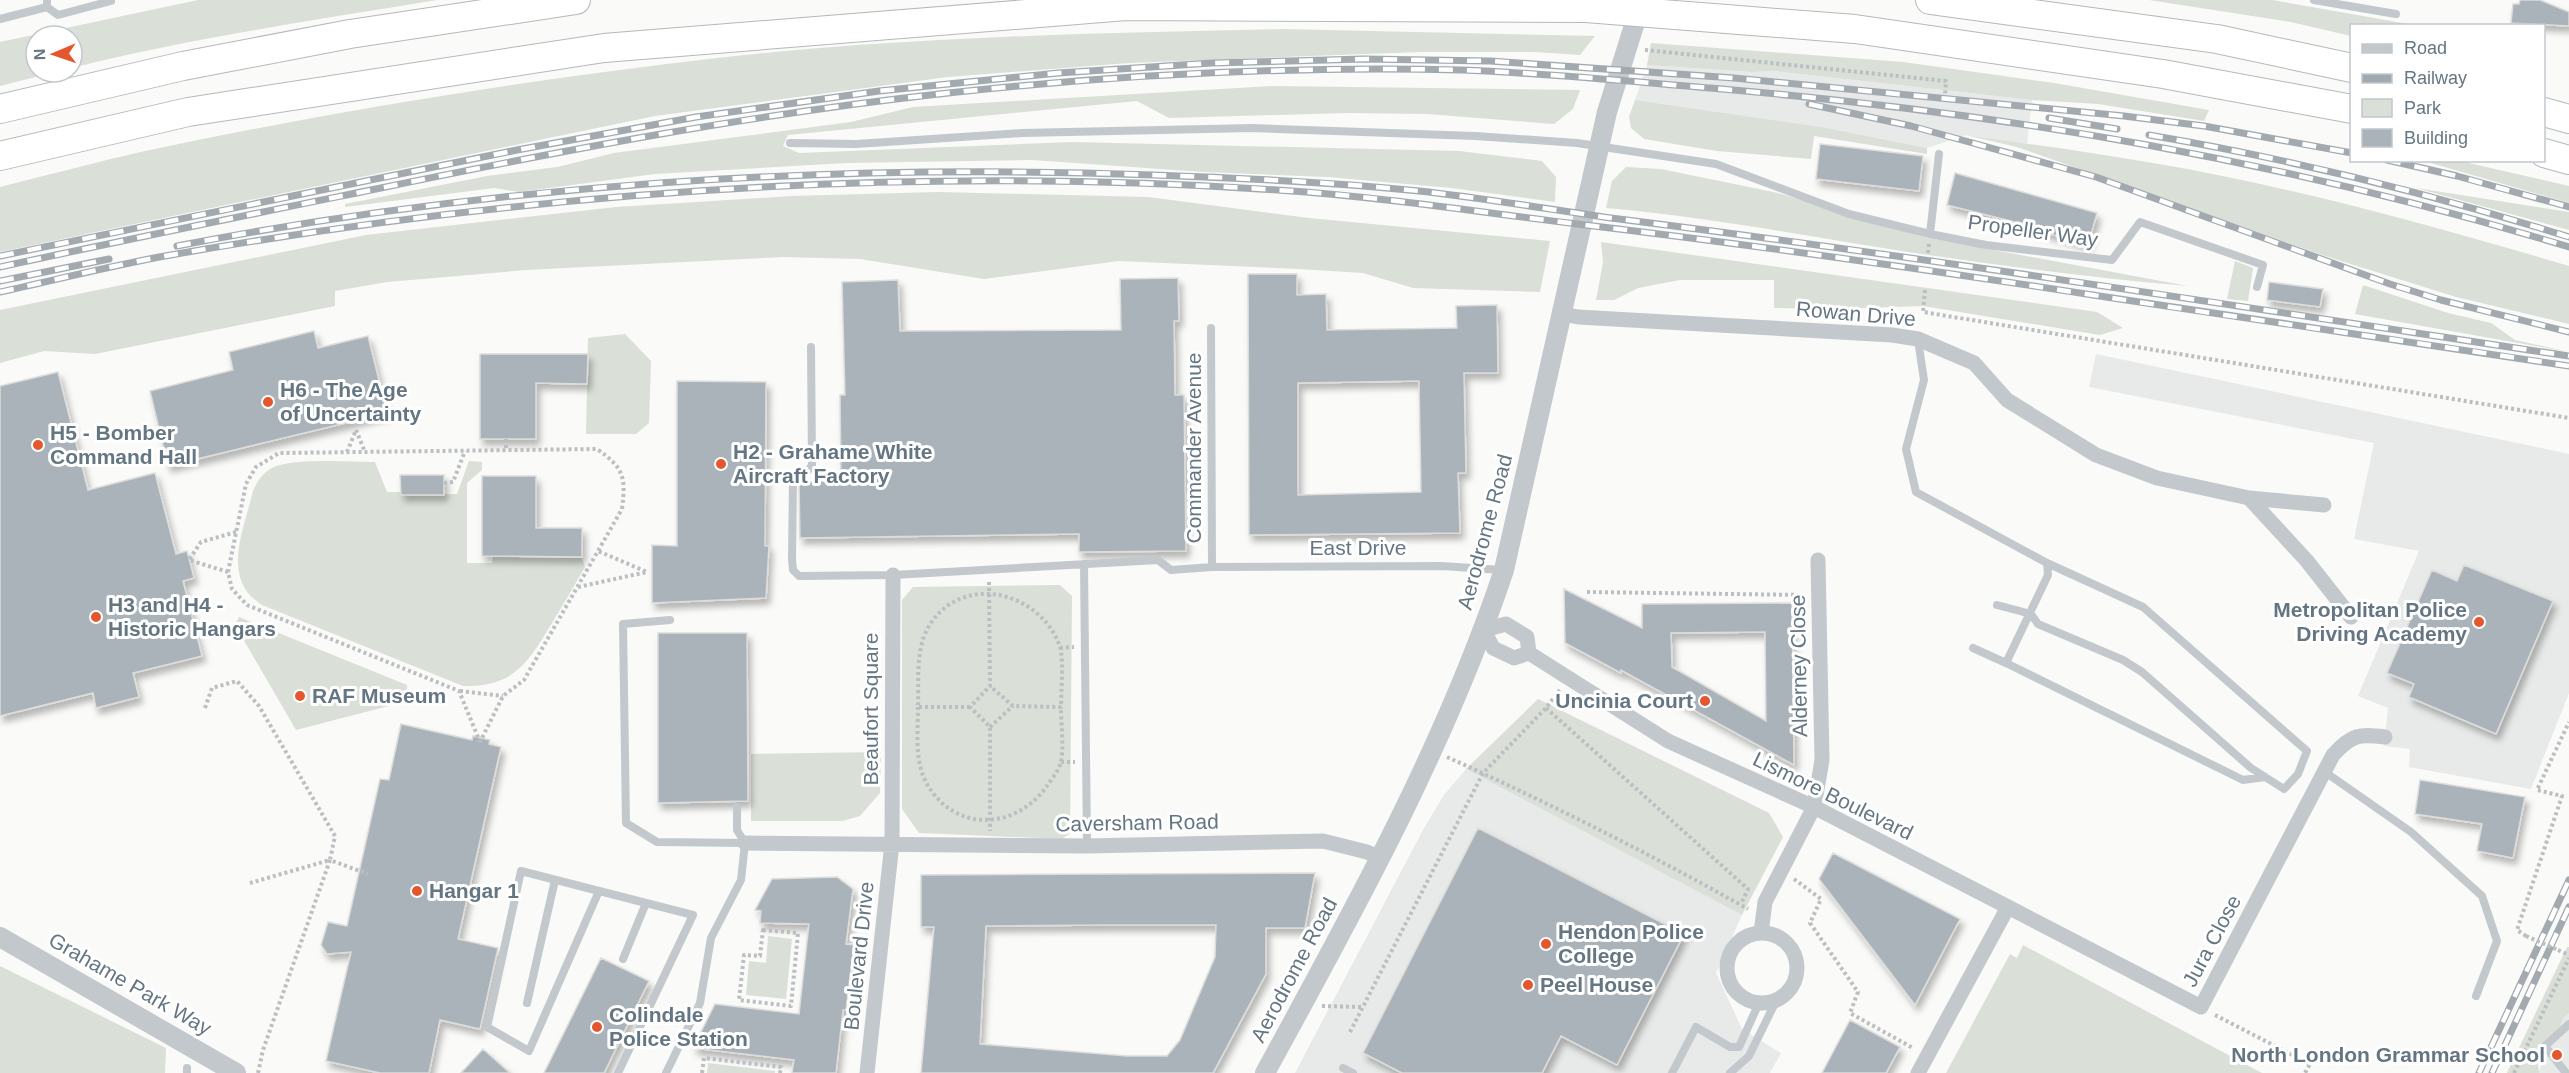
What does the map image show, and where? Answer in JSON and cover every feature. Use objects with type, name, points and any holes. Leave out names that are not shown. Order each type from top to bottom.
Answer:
[{"type":"highway","points":[[0,109],[183,66],[305,43],[576,0]]},
{"type":"highway","points":[[1930,0],[2217,39],[2350,68]]},
{"type":"highway","points":[[0,156],[188,112],[604,48],[1126,6],[1586,8],[1726,18],[1855,29],[2163,74],[2350,109]]},
{"type":"highway","points":[[2545,112],[2569,118]]},
{"type":"highway","points":[[2545,153],[2569,160]]},
{"type":"street","name":"Aerodrome Road","points":[[1265,1073],[1380,858],[1441,735],[1484,630],[1504,570],[1607,112],[1641,0]]},
{"type":"street","name":"Rowan Drive","points":[[1562,314],[1578,317],[1892,335],[1918,339],[1974,363],[2007,400],[2096,455],[2157,478],[2249,498],[2324,505]]},
{"type":"street","points":[[2249,498],[2307,561],[2351,617]]},
{"type":"street","name":"Alderney Close","points":[[1761,933],[1765,902],[1814,807],[1822,760],[1818,560]]},
{"type":"street","name":"Beaufort Square","points":[[892,574],[892,843]]},
{"type":"street","points":[[1484,630],[1506,624],[1527,637],[1529,653]]},
{"type":"street","name":"Lismore Boulevard","points":[[1484,630],[1493,648],[1514,658],[1529,653],[1668,741],[1814,807],[2008,907]]},
{"type":"street","name":"Jura Close","points":[[2008,907],[2201,1007],[2333,755],[2345,742],[2361,734],[2385,737]]},
{"type":"street","name":"Caversham Road","points":[[745,843],[1087,846],[1323,841],[1367,852],[1380,858]]},
{"type":"street","name":"Boulevard Drive","points":[[867,1073],[892,843]]},
{"type":"street","points":[[1918,1073],[2008,907]]},
{"type":"street","points":[[1761,933],[1778,937],[1785,943],[1795,959],[1796,968],[1791,987],[1778,999],[1759,1003],[1741,997],[1734,990],[1727,970],[1733,948],[1749,936],[1761,933]]},
{"type":"street","name":"Grahame Park Way","points":[[0,937],[236,1073]]},
{"type":"lane","points":[[2314,0],[2396,14]]},
{"type":"lane","points":[[0,19],[47,4],[58,15],[111,1]]},
{"type":"lane","name":"Propeller Way","points":[[790,143],[856,144],[1022,133],[1252,128],[1475,136],[1599,145],[1716,164],[1849,214],[1930,234],[1986,244],[2112,260],[2139,222],[2262,265],[2257,287]]},
{"type":"lane","points":[[1930,234],[1939,154]]},
{"type":"lane","name":"Commander Avenue","points":[[1211,328],[1212,567]]},
{"type":"lane","points":[[1918,339],[1924,380],[1906,449],[1916,492],[2047,563],[2143,607],[2307,751],[2298,774],[2284,789],[2251,768],[2142,672],[2123,660],[2038,624],[2031,614],[1996,605]]},
{"type":"lane","name":"East Drive","points":[[811,347],[812,465],[808,471],[800,473],[793,479],[793,570],[799,576],[892,574],[1158,560],[1171,570],[1212,567],[1442,566],[1504,570]]},
{"type":"lane","points":[[2006,663],[2048,575],[2047,563]]},
{"type":"lane","points":[[1084,564],[1087,846]]},
{"type":"lane","points":[[670,620],[623,624],[627,823],[657,842],[745,843]]},
{"type":"lane","points":[[1973,648],[2243,780],[2265,777]]},
{"type":"lane","points":[[2325,772],[2411,832],[2482,896],[2497,940],[2476,996]]},
{"type":"lane","points":[[666,1073],[700,1003],[711,938],[741,880],[745,843],[737,830],[737,807]]},
{"type":"lane","points":[[599,891],[530,1051],[487,1027],[521,871],[693,915],[618,1073]]},
{"type":"lane","points":[[526,1003],[555,880]]},
{"type":"lane","points":[[623,959],[646,903]]},
{"type":"lane","points":[[1730,1073],[1749,1056],[1778,999]]},
{"type":"lane","points":[[1672,1073],[1696,1027],[1730,1047],[1738,1047],[1759,1003]]},
{"type":"lane","points":[[2566,1073],[2544,1046],[2569,1024]]},
{"type":"lane","points":[[1343,1068],[1353,1073]]},
{"type":"path","points":[[1651,51],[1947,81],[1945,95]]},
{"type":"path","points":[[1925,290],[1923,312],[2569,418]]},
{"type":"path","points":[[347,452],[356,430],[365,452]]},
{"type":"path","points":[[506,439],[506,450]]},
{"type":"path","points":[[459,691],[480,742],[503,696],[524,680],[622,509],[625,485],[616,462],[597,449],[347,452],[279,453],[256,467],[246,484],[228,572],[232,590],[247,605],[459,691],[503,696]]},
{"type":"path","points":[[444,483],[453,482],[465,451]]},
{"type":"path","points":[[228,572],[189,560],[201,542],[236,532]]},
{"type":"path","points":[[577,587],[647,572],[598,551]]},
{"type":"path","points":[[970,707],[990,686],[989,569]]},
{"type":"path","points":[[1587,592],[1818,595]]},
{"type":"path","points":[[989,593],[1012,598],[1032,607],[1048,627],[1060,648],[1061,762],[1042,793],[1026,809],[1005,818],[967,819],[940,803],[926,783],[918,760],[920,653],[929,626],[947,606],[967,596],[989,593]]},
{"type":"path","points":[[1350,1032],[1484,773],[1546,708],[1569,677]]},
{"type":"path","points":[[205,708],[212,688],[237,681],[259,706],[335,836],[330,860],[263,1050],[258,1073]]},
{"type":"path","points":[[990,686],[1013,706],[1061,707]]},
{"type":"path","points":[[990,727],[1013,706]]},
{"type":"path","points":[[918,707],[970,707],[990,727],[989,844]]},
{"type":"path","points":[[1546,708],[1748,889],[1741,904]]},
{"type":"path","points":[[2514,1073],[2569,957],[2517,930],[2562,796],[2537,789],[2569,722]]},
{"type":"path","points":[[1446,757],[1484,773],[1682,872],[1763,917]]},
{"type":"path","points":[[250,883],[330,860],[368,874]]},
{"type":"path","points":[[1782,869],[1821,899],[1810,923],[1858,992],[1850,1013],[1927,1055]]},
{"type":"path","points":[[763,930],[798,933],[791,1006],[739,1000],[744,955],[760,957],[763,930]]},
{"type":"path","points":[[1320,1006],[1363,1007]]},
{"type":"path","points":[[2201,1007],[2310,1064],[2305,1073]]},
{"type":"path","points":[[702,1073],[704,1058],[781,1067],[780,1073]]},
{"type":"shaded area","points":[[1647,65],[1752,72],[1774,71],[2032,100],[2027,144],[1966,135],[1927,148],[1822,127],[1635,100]]},
{"type":"shaded area","name":"Metropolitan Police Driving Academy","points":[[2096,354],[2569,454],[2569,693],[2531,789],[2409,767],[2410,749],[2384,746],[2388,708],[2358,696],[2419,551],[2354,539],[2374,443],[2089,387]]},
{"type":"shaded area","name":"Hendon Police College","points":[[1466,769],[1742,915],[1716,973],[1742,1029],[1781,1053],[1770,1073],[1295,1073],[1424,828],[1444,795]]},
{"type":"shaded area","name":"North London Grammar School","points":[[2569,1005],[2569,1073],[2538,1073],[2553,1037]]},
{"type":"green space","points":[[198,0],[437,0],[300,22],[84,65],[84,24]]},
{"type":"green space","points":[[2149,0],[2272,0],[2408,24],[2350,24],[2350,36],[2291,22]]},
{"type":"green space","points":[[1282,29],[1595,36],[1580,55],[1535,52],[1421,52],[1129,63],[948,77],[655,116],[0,252],[0,187],[145,151],[358,110],[573,76],[787,51],[999,37]]},
{"type":"green space","points":[[24,37],[24,80],[0,86],[0,42]]},
{"type":"green space","points":[[1651,43],[1903,62],[2054,83],[2209,110],[2204,121],[2098,104],[2032,100],[1774,71],[1752,72],[1647,65]]},
{"type":"green space","points":[[1272,86],[1580,90],[1573,109],[1554,124],[1427,114],[1347,113],[1169,118],[1137,101],[788,135],[783,146],[799,153],[1072,142],[1459,151],[1542,161],[1556,177],[1555,202],[1452,188],[1328,177],[1204,172],[1032,160],[847,163],[655,174],[519,192],[494,188],[345,207],[345,204],[487,176],[557,167],[614,153],[851,122],[913,107]]},
{"type":"green space","points":[[1635,100],[1822,127],[1927,148],[1927,154],[1814,136],[1811,159],[1717,151],[1644,139],[1631,128],[1629,117]]},
{"type":"green space","points":[[1965,135],[2135,160],[2262,184],[2416,222],[2569,266],[2569,324],[2456,297],[2325,256],[2017,147]]},
{"type":"green space","points":[[2427,162],[2464,162],[2569,186],[2569,203]]},
{"type":"green space","points":[[1626,167],[1661,169],[1778,193],[1924,237],[2188,286],[2013,267],[1720,222],[1606,208],[1612,181]]},
{"type":"green space","points":[[2416,188],[2569,212],[2569,230]]},
{"type":"green space","points":[[938,192],[1148,197],[1309,218],[1550,241],[1540,292],[1413,288],[1363,273],[1119,261],[984,279],[860,259],[784,257],[526,270],[387,282],[335,291],[335,306],[95,354],[44,351],[0,363],[0,310],[366,235],[616,207],[792,196]]},
{"type":"green space","points":[[1601,242],[2097,312],[2123,328],[2100,335],[1923,306],[1834,309],[1774,308],[1774,280],[1680,280],[1638,288],[1614,300],[1596,300],[1603,262]]},
{"type":"green space","points":[[2235,261],[2253,268],[2248,301],[2227,299]]},
{"type":"green space","points":[[2363,285],[2448,313],[2491,323],[2515,340],[2569,352],[2355,314]]},
{"type":"green space","points":[[625,334],[651,361],[649,423],[636,434],[586,434],[588,338]]},
{"type":"green space","points":[[469,461],[482,462],[482,470],[467,483],[467,563],[492,563],[493,557],[582,558],[585,567],[535,650],[518,670],[507,677],[495,682],[463,686],[262,605],[249,594],[242,582],[238,568],[241,537],[253,491],[258,481],[270,469],[279,465],[305,462],[375,462],[387,492],[400,492],[401,495],[457,494]]},
{"type":"green space","points":[[1060,585],[1072,596],[1070,833],[1062,839],[919,833],[902,809],[902,600],[913,587]]},
{"type":"green space","points":[[239,617],[407,685],[408,701],[296,730],[235,625]]},
{"type":"green space","points":[[1538,699],[1769,813],[1783,837],[1742,915],[1466,769]]},
{"type":"green space","points":[[881,752],[880,793],[860,816],[842,821],[751,821],[751,754]]},
{"type":"green space","points":[[768,936],[792,939],[786,999],[746,995],[749,961],[766,963]]},
{"type":"green space","points":[[2023,945],[2262,1073],[1946,1073],[2010,954],[2017,958]]},
{"type":"green space","points":[[2569,947],[2569,1013],[2563,1018],[2556,1037],[2538,1065],[2539,1073],[2507,1073]]},
{"type":"green space","points":[[0,966],[166,1048],[165,1073],[0,1073]]},
{"type":"green space","points":[[708,1063],[775,1071],[775,1073],[707,1073]]},
{"type":"building","points":[[2520,0],[2540,0],[2569,12],[2569,26],[2511,23],[2513,4],[2519,4]]},
{"type":"building","points":[[1820,144],[1923,156],[1919,191],[1816,179]]},
{"type":"building","points":[[1955,173],[2097,213],[2088,245],[2027,227],[2027,225],[1947,205]]},
{"type":"building","points":[[1248,274],[1297,274],[1297,295],[1326,294],[1327,330],[1457,328],[1456,306],[1497,305],[1498,373],[1464,373],[1466,473],[1458,473],[1460,533],[1249,535]],"holes":[[[1419,381],[1421,492],[1298,495],[1298,383]]]},
{"type":"building","points":[[1178,278],[1179,321],[1174,321],[1175,395],[1184,395],[1186,551],[1079,552],[1079,534],[800,538],[799,482],[841,481],[840,395],[845,395],[842,282],[898,280],[900,331],[1121,330],[1120,279]]},
{"type":"building","points":[[2269,282],[2323,289],[2320,307],[2267,300]]},
{"type":"building","name":"H6 - The Age of Uncertainty","points":[[314,331],[318,348],[368,336],[387,413],[168,466],[150,391],[233,370],[229,352]]},
{"type":"building","points":[[480,354],[588,354],[587,384],[536,383],[536,439],[480,439]]},
{"type":"building","name":"H3 and H4 - Historic Hangars","points":[[58,372],[88,490],[155,473],[176,554],[187,551],[194,578],[183,581],[202,656],[133,673],[139,697],[96,708],[93,693],[0,716],[0,386]]},
{"type":"building","name":"H2 - Grahame White Aircraft Factory","points":[[677,381],[766,382],[765,546],[769,546],[766,598],[652,603],[652,545],[677,546]]},
{"type":"building","points":[[400,475],[444,475],[444,495],[401,495]]},
{"type":"building","points":[[482,476],[536,476],[536,528],[582,528],[582,557],[482,556]]},
{"type":"building","points":[[2464,565],[2553,601],[2496,734],[2409,697],[2414,684],[2387,673],[2432,570],[2457,581]]},
{"type":"building","name":"Uncinia Court","points":[[1564,589],[1642,628],[1642,604],[1792,603],[1794,765],[1621,670],[1621,673],[1565,643]],"holes":[[[1765,632],[1766,721],[1672,667],[1671,633]]]},
{"type":"building","points":[[658,633],[747,633],[748,801],[658,803]]},
{"type":"building","name":"Hangar 1","points":[[401,724],[472,740],[473,736],[490,740],[489,744],[501,747],[458,939],[498,948],[480,1029],[440,1020],[429,1073],[380,1073],[326,1061],[351,952],[327,954],[321,945],[328,922],[347,926],[380,779],[389,780]]},
{"type":"building","points":[[2420,780],[2525,797],[2513,858],[2477,851],[2482,824],[2415,814]]},
{"type":"building","name":"Peel House","points":[[1478,828],[1684,934],[1617,1065],[1561,1036],[1542,1073],[1402,1073],[1363,1053]]},
{"type":"building","points":[[1833,853],[1960,919],[1915,1005],[1819,879]]},
{"type":"building","points":[[1315,873],[1305,928],[1266,928],[1266,974],[1213,1073],[921,1073],[934,927],[921,927],[921,875]],"holes":[[[1216,925],[1215,957],[1180,1040],[1167,1056],[1127,1056],[980,1044],[986,926]]]},
{"type":"building","points":[[837,877],[853,889],[846,944],[854,945],[846,1010],[843,1010],[836,1073],[792,1073],[794,1060],[693,1048],[715,1004],[799,1014],[809,924],[760,923],[761,911],[755,910],[772,879]]},
{"type":"building","name":"Colindale Police Station","points":[[601,958],[649,981],[604,1073],[544,1073]]},
{"type":"building","points":[[1850,1020],[1900,1047],[1886,1073],[1822,1073]]},
{"type":"building","points":[[483,1049],[510,1073],[461,1073]]},
{"type":"railway","points":[[0,256],[517,150],[696,117],[879,91],[1058,73],[1212,63],[1364,59],[1490,61],[1734,78],[2124,116],[2204,126],[2350,153]]},
{"type":"railway","points":[[0,267],[512,162],[654,135],[796,112],[1004,87],[1200,73],[1330,69],[1461,70],[1559,75],[1830,99],[1938,112],[2150,145],[2255,166],[2360,190],[2569,247]]},
{"type":"railway","points":[[1809,104],[1911,126],[2096,177],[2390,284],[2441,300],[2569,332]]},
{"type":"railway","points":[[2049,118],[2117,129]]},
{"type":"railway","points":[[2149,135],[2308,166],[2466,206],[2569,237]]},
{"type":"railway","points":[[2396,162],[2457,176],[2569,207]]},
{"type":"railway","points":[[177,246],[419,207],[541,193],[663,183],[909,172],[1031,172],[1253,179],[1386,188],[1467,197],[1971,267],[2569,356]]},
{"type":"railway","points":[[0,292],[144,260],[306,233],[448,214],[591,199],[734,189],[877,183],[1020,181],[1163,184],[1374,198],[1710,240],[2569,366]]},
{"type":"railway","points":[[0,281],[109,259]]},
{"type":"railway","points":[[2479,1073],[2569,880]]},
{"type":"railway","points":[[2492,1073],[2569,907]]},
{"type":"place","name":"H6 - The Age of Uncertainty","points":[[268,402]]},
{"type":"place","name":"H5 - Bomber Command Hall","points":[[38,445]]},
{"type":"place","name":"H2 - Grahame White Aircraft Factory","points":[[721,464]]},
{"type":"place","name":"H3 and H4 - Historic Hangars","points":[[96,617]]},
{"type":"place","name":"Metropolitan Police Driving Academy","points":[[2479,622]]},
{"type":"place","name":"RAF Museum","points":[[300,696]]},
{"type":"place","name":"Uncinia Court","points":[[1705,701]]},
{"type":"place","name":"Hangar 1","points":[[417,891]]},
{"type":"place","name":"Hendon Police College","points":[[1546,944]]},
{"type":"place","name":"Peel House","points":[[1528,985]]},
{"type":"place","name":"Colindale Police Station","points":[[597,1027]]},
{"type":"place","name":"North London Grammar School","points":[[2557,1055]]}]
